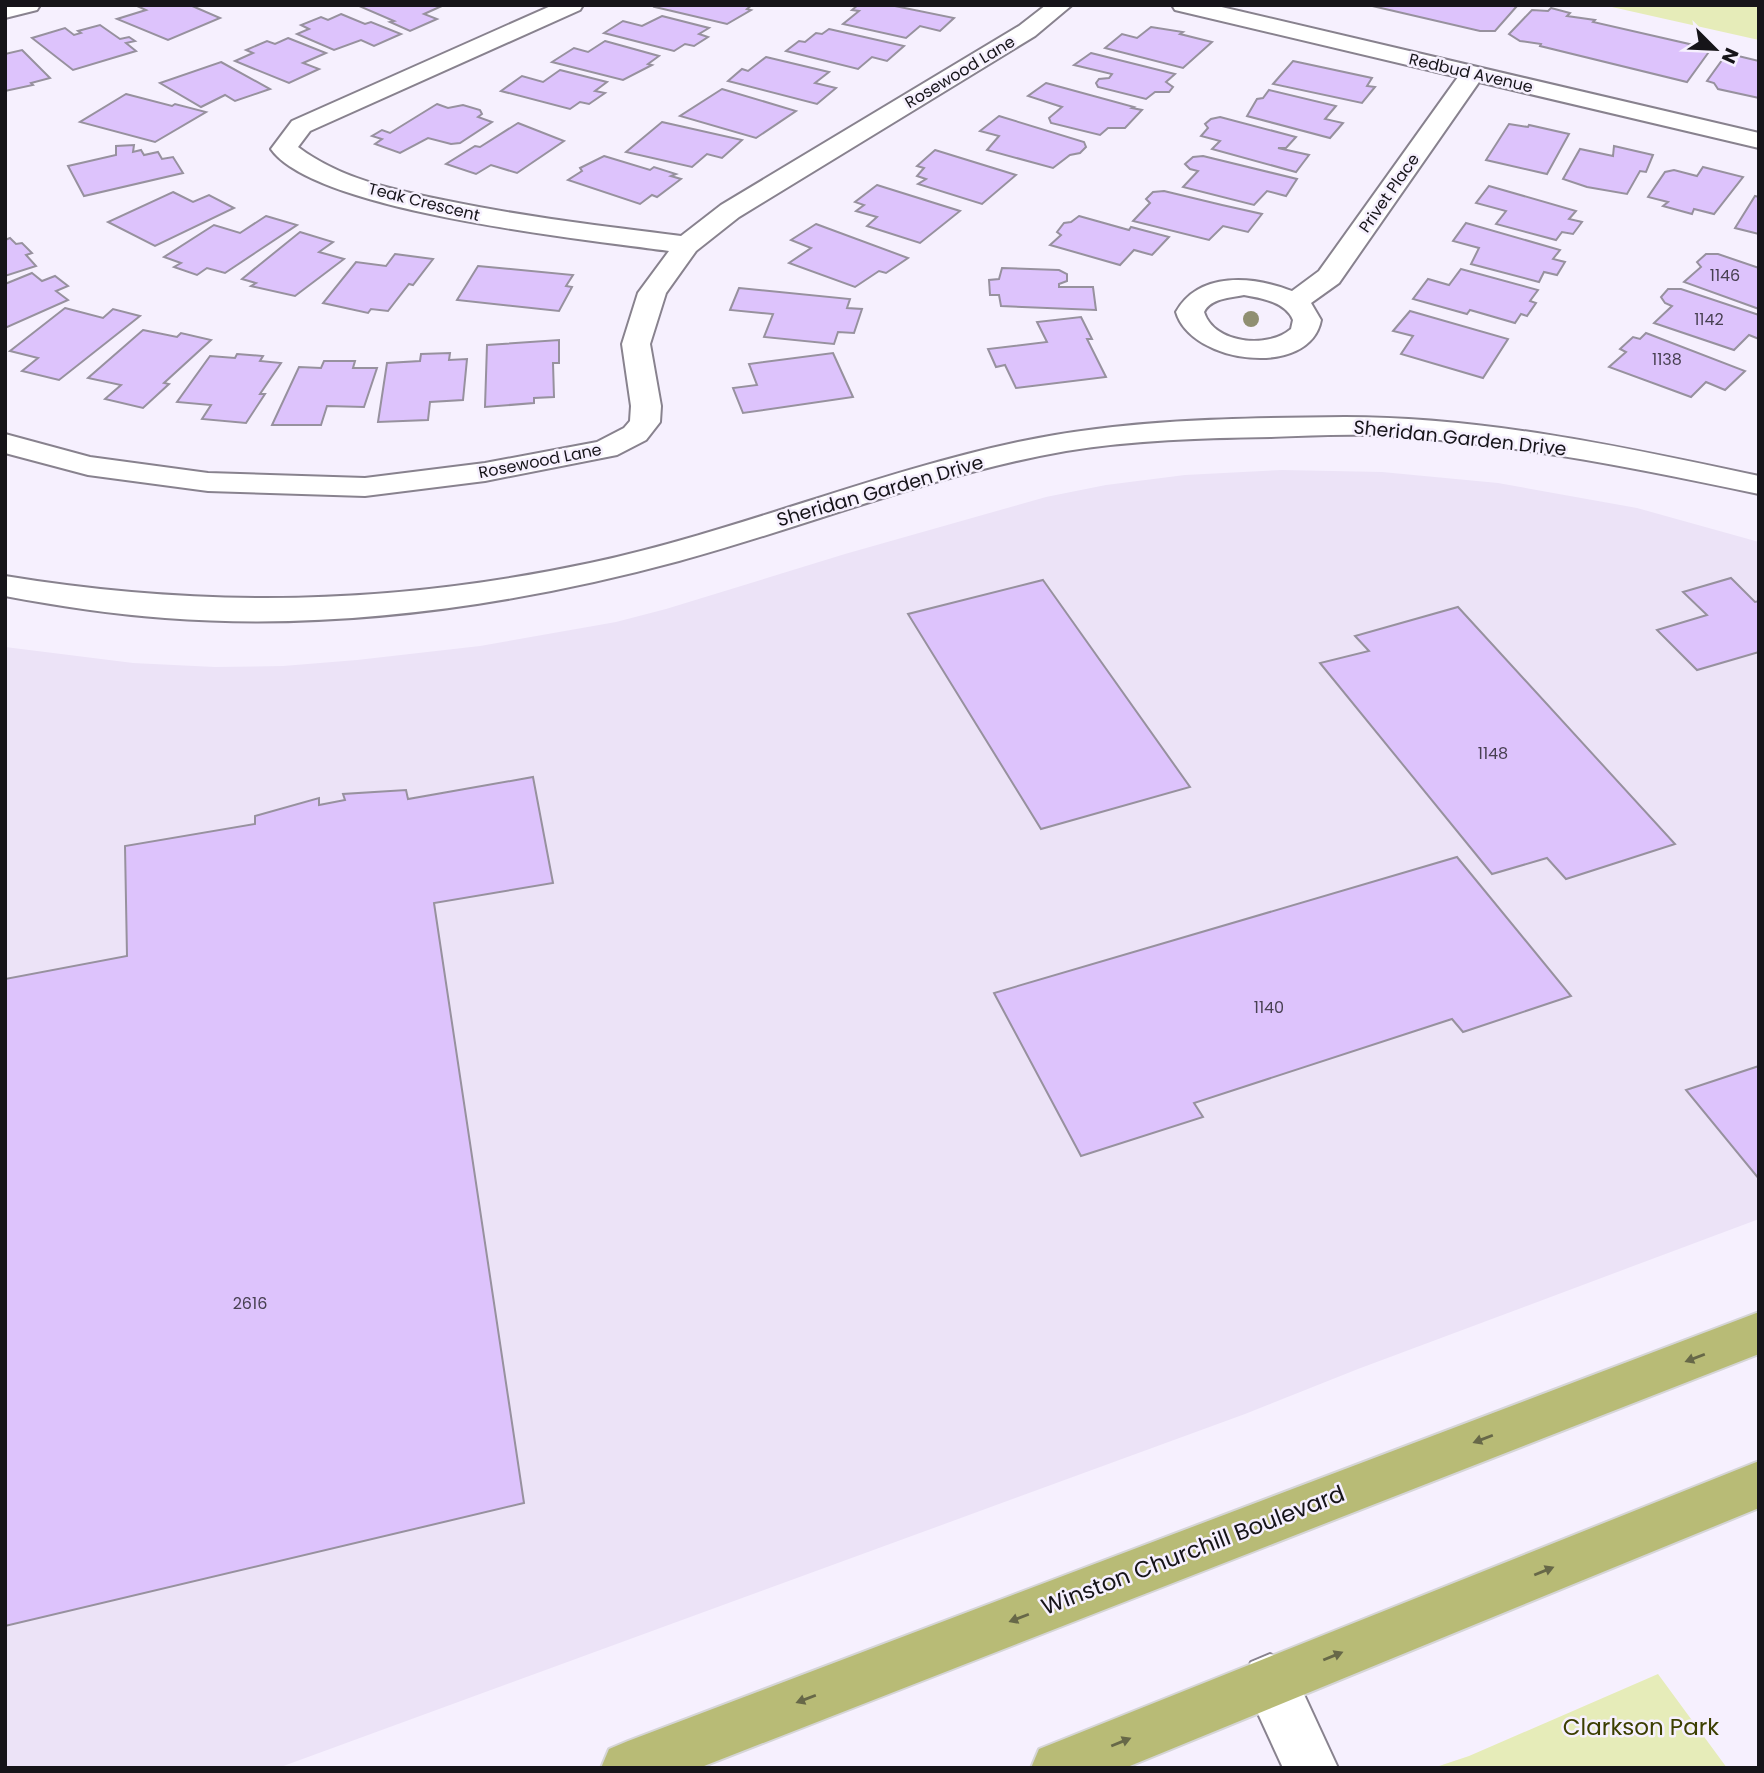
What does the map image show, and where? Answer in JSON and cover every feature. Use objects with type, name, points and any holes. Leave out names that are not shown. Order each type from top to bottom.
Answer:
[{"type":"main road","name":"Winston Churchill Boulevard","points":[[628,1768],[1759,1333]]},
{"type":"main road","points":[[1058,1768],[1759,1484]]},
{"type":"street","points":[[5,11],[29,5]]},
{"type":"street","name":"Teak Crescent","points":[[572,5],[301,126],[284,149],[303,165],[383,196],[503,221],[687,245]]},
{"type":"street","name":"Rosewood Lane","points":[[5,443],[88,466],[208,482],[365,487],[485,472],[606,449],[635,434],[645,422],[646,406],[636,344],[652,293],[687,245],[730,211],[1027,31],[1061,5]]},
{"type":"street","name":"Redbud Avenue","points":[[1183,5],[1759,141]]},
{"type":"street","name":"Privet Place","points":[[1294,302],[1329,278],[1473,73]]},
{"type":"street","name":"Sheridan Garden Drive","points":[[5,586],[110,603],[235,610],[349,607],[414,601],[577,575],[665,554],[947,470],[1039,447],[1188,428],[1367,426],[1511,439],[1649,461],[1759,485]]},
{"type":"street","points":[[1270,1681],[1311,1768]]},
{"type":"shaded area","points":[[1282,470],[1382,472],[1498,483],[1637,508],[1759,542],[1759,1219],[1245,1414],[278,1768],[5,1768],[5,647],[133,663],[215,667],[283,666],[480,646],[616,622],[666,609],[845,554],[1046,497],[1106,485],[1185,475]]},
{"type":"green space","points":[[1603,5],[1759,5],[1759,40]]},
{"type":"green space","name":"Clarkson Park","points":[[1658,1674],[1727,1768],[1433,1768],[1469,1756]]},
{"type":"building","points":[[135,5],[190,5],[220,18],[168,40],[117,19],[146,10]]},
{"type":"building","points":[[444,5],[424,14],[437,19],[410,31],[359,6]]},
{"type":"building","points":[[752,5],[747,9],[751,10],[727,24],[655,7]]},
{"type":"building","points":[[858,5],[890,5],[954,18],[940,31],[920,26],[906,38],[843,24],[859,11],[852,10]]},
{"type":"building","points":[[1368,5],[1517,6],[1495,31],[1480,31]]},
{"type":"building","points":[[1551,8],[1570,13],[1567,16],[1595,20],[1593,22],[1711,49],[1687,82],[1520,41],[1509,34],[1532,10],[1548,11]]},
{"type":"building","points":[[341,14],[401,34],[374,46],[361,40],[334,50],[297,34],[309,29],[301,25],[321,17],[328,20]]},
{"type":"building","points":[[662,16],[709,28],[699,34],[708,37],[694,46],[685,44],[674,51],[604,33],[623,21],[642,26]]},
{"type":"building","points":[[100,25],[120,39],[129,37],[135,41],[126,43],[136,51],[73,70],[32,38],[65,28],[74,35],[81,33],[78,31]]},
{"type":"building","points":[[1151,27],[1183,32],[1180,34],[1212,42],[1183,68],[1105,48],[1122,34],[1137,38]]},
{"type":"building","points":[[829,29],[904,46],[887,61],[872,57],[858,69],[786,51],[799,41],[805,42],[816,33],[822,34]]},
{"type":"building","points":[[288,38],[326,53],[303,63],[319,69],[289,83],[235,61],[253,53],[246,50],[267,41],[275,44]]},
{"type":"building","points":[[605,41],[659,56],[648,64],[652,65],[623,80],[552,62],[574,48],[588,52]]},
{"type":"building","points":[[22,50],[50,78],[5,91],[5,54]]},
{"type":"building","points":[[1091,53],[1175,74],[1166,82],[1173,87],[1169,92],[1155,92],[1146,99],[1098,87],[1096,83],[1099,79],[1109,78],[1112,74],[1074,65]]},
{"type":"building","points":[[1734,55],[1759,61],[1759,98],[1718,89],[1714,83],[1707,81],[1725,56]]},
{"type":"building","points":[[766,57],[829,72],[815,83],[836,88],[817,104],[728,81],[742,69],[748,71]]},
{"type":"building","points":[[1293,61],[1372,78],[1367,86],[1375,87],[1362,103],[1273,84]]},
{"type":"building","points":[[221,62],[270,89],[235,101],[225,95],[201,107],[160,83]]},
{"type":"building","points":[[560,70],[607,82],[595,91],[605,93],[589,104],[580,102],[570,109],[501,91],[522,76],[543,82]]},
{"type":"building","points":[[1046,83],[1142,110],[1125,128],[1108,128],[1100,135],[1051,123],[1049,118],[1062,107],[1028,96]]},
{"type":"building","points":[[722,89],[796,111],[756,138],[680,116]]},
{"type":"building","points":[[1269,90],[1336,106],[1325,119],[1343,123],[1330,138],[1247,116],[1257,99],[1263,98]]},
{"type":"building","points":[[126,94],[206,112],[155,142],[80,122]]},
{"type":"building","points":[[437,104],[448,108],[463,105],[480,110],[482,114],[478,117],[492,122],[460,143],[451,144],[428,138],[400,153],[375,144],[382,139],[372,136],[382,130],[390,133]]},
{"type":"building","points":[[999,116],[1084,142],[1086,147],[1053,168],[987,150],[999,136],[980,131]]},
{"type":"building","points":[[1220,117],[1296,137],[1286,148],[1278,148],[1309,155],[1296,172],[1212,149],[1220,141],[1201,136],[1208,128],[1205,124]]},
{"type":"building","points":[[662,122],[742,140],[722,158],[707,154],[692,167],[626,152]]},
{"type":"building","points":[[518,123],[564,141],[517,173],[491,165],[476,174],[446,164],[475,146],[480,147]]},
{"type":"building","points":[[1509,124],[1529,125],[1569,134],[1547,174],[1486,160]]},
{"type":"building","points":[[134,145],[133,152],[141,150],[144,155],[158,152],[162,159],[173,157],[183,173],[84,196],[68,166],[116,155],[116,146]]},
{"type":"building","points":[[1614,146],[1653,155],[1646,172],[1640,171],[1627,194],[1587,187],[1563,179],[1580,149],[1613,156]]},
{"type":"building","points":[[935,150],[1016,175],[982,204],[918,184],[926,179],[917,176],[924,168],[917,166]]},
{"type":"building","points":[[604,156],[650,170],[654,167],[676,174],[671,176],[681,179],[657,197],[652,195],[640,204],[568,180],[582,171],[580,168]]},
{"type":"building","points":[[1203,156],[1297,179],[1286,196],[1267,191],[1254,205],[1183,187],[1198,171],[1185,164],[1193,157]]},
{"type":"building","points":[[1703,167],[1743,177],[1714,214],[1694,209],[1692,214],[1663,206],[1668,202],[1648,197],[1665,172],[1674,170],[1697,176]]},
{"type":"building","points":[[877,185],[960,211],[920,243],[867,226],[877,217],[856,211],[864,205],[855,202]]},
{"type":"building","points":[[1489,186],[1576,211],[1569,219],[1582,222],[1573,234],[1562,232],[1556,240],[1496,224],[1506,211],[1476,203]]},
{"type":"building","points":[[1164,191],[1262,214],[1248,232],[1223,226],[1209,240],[1133,221],[1150,203],[1146,199],[1153,192]]},
{"type":"building","points":[[173,192],[193,202],[209,195],[234,208],[155,246],[108,222]]},
{"type":"building","points":[[1755,196],[1759,197],[1759,234],[1735,228]]},
{"type":"building","points":[[266,216],[297,225],[225,273],[207,268],[197,275],[174,267],[181,263],[164,257],[214,225],[240,233]]},
{"type":"building","points":[[1079,216],[1129,230],[1131,227],[1169,237],[1152,255],[1134,250],[1120,265],[1050,245],[1061,235],[1057,232],[1064,223]]},
{"type":"building","points":[[1466,223],[1560,250],[1553,259],[1565,262],[1557,275],[1544,272],[1539,282],[1471,264],[1479,248],[1453,241]]},
{"type":"building","points":[[816,224],[908,258],[886,273],[879,271],[855,287],[789,263],[811,248],[791,240]]},
{"type":"building","points":[[300,232],[333,242],[319,252],[344,259],[295,296],[251,286],[256,283],[242,279]]},
{"type":"building","points":[[10,238],[16,244],[22,243],[32,253],[26,255],[36,266],[5,276],[5,240]]},
{"type":"building","points":[[395,254],[433,259],[388,311],[371,309],[368,313],[323,303],[356,262],[386,266]]},
{"type":"building","points":[[1706,254],[1718,254],[1759,268],[1759,309],[1684,282],[1701,267],[1697,262]]},
{"type":"building","points":[[478,266],[573,275],[566,286],[572,287],[559,311],[457,300]]},
{"type":"building","points":[[1002,268],[1059,270],[1067,274],[1067,281],[1059,284],[1059,287],[1093,287],[1096,310],[1001,306],[999,295],[990,295],[989,280],[999,279]]},
{"type":"building","points":[[1461,269],[1538,290],[1530,301],[1536,303],[1527,316],[1521,314],[1515,323],[1470,310],[1467,314],[1413,299],[1428,279],[1449,285]]},
{"type":"building","points":[[32,273],[42,281],[55,276],[68,286],[56,291],[68,300],[5,328],[5,284]]},
{"type":"building","points":[[739,288],[850,299],[847,308],[862,309],[854,333],[838,332],[834,344],[764,337],[773,314],[730,310]]},
{"type":"building","points":[[1668,289],[1681,289],[1759,315],[1759,339],[1749,335],[1734,350],[1654,323],[1672,306],[1665,303],[1661,297]]},
{"type":"building","points":[[65,308],[103,318],[113,309],[140,316],[59,380],[22,371],[38,358],[10,351]]},
{"type":"building","points":[[1410,311],[1508,339],[1483,378],[1401,354],[1413,336],[1393,331]]},
{"type":"building","points":[[1081,317],[1092,339],[1087,339],[1106,377],[1016,388],[1005,365],[996,367],[988,349],[1047,342],[1037,322]]},
{"type":"building","points":[[143,330],[177,337],[181,333],[211,340],[164,383],[169,384],[143,408],[105,399],[121,385],[88,378]]},
{"type":"building","points":[[1646,333],[1745,371],[1725,390],[1706,382],[1691,397],[1609,367],[1626,352],[1620,349],[1633,337],[1640,339]]},
{"type":"building","points":[[559,340],[559,363],[553,363],[554,397],[534,398],[534,403],[485,407],[487,345]]},
{"type":"building","points":[[450,353],[449,360],[467,359],[463,400],[430,402],[428,420],[378,422],[387,363],[420,361],[421,354]]},
{"type":"building","points":[[833,353],[853,397],[743,413],[733,388],[757,385],[749,364]]},
{"type":"building","points":[[237,354],[263,356],[260,361],[281,363],[260,394],[265,394],[246,423],[202,419],[211,405],[177,402],[210,356],[235,358]]},
{"type":"building","points":[[324,361],[355,361],[353,368],[377,368],[364,407],[327,406],[321,425],[272,425],[299,367],[321,368]]},
{"type":"building","points":[[1731,578],[1755,602],[1759,601],[1759,652],[1697,670],[1657,630],[1707,615],[1683,592]]},
{"type":"building","points":[[1043,580],[1190,787],[1041,829],[908,614]]},
{"type":"building","points":[[1458,607],[1675,844],[1566,879],[1547,858],[1492,874],[1320,663],[1369,651],[1355,636]]},
{"type":"building","points":[[533,777],[553,883],[434,903],[524,1503],[5,1626],[5,979],[127,956],[125,846],[255,824],[255,816],[319,798],[319,805],[345,800],[343,794],[406,790],[408,799]]},
{"type":"building","points":[[1457,857],[1571,996],[1463,1032],[1452,1019],[1194,1103],[1203,1117],[1081,1156],[994,993]]},
{"type":"building","points":[[1759,1066],[1759,1179],[1686,1090]]}]
